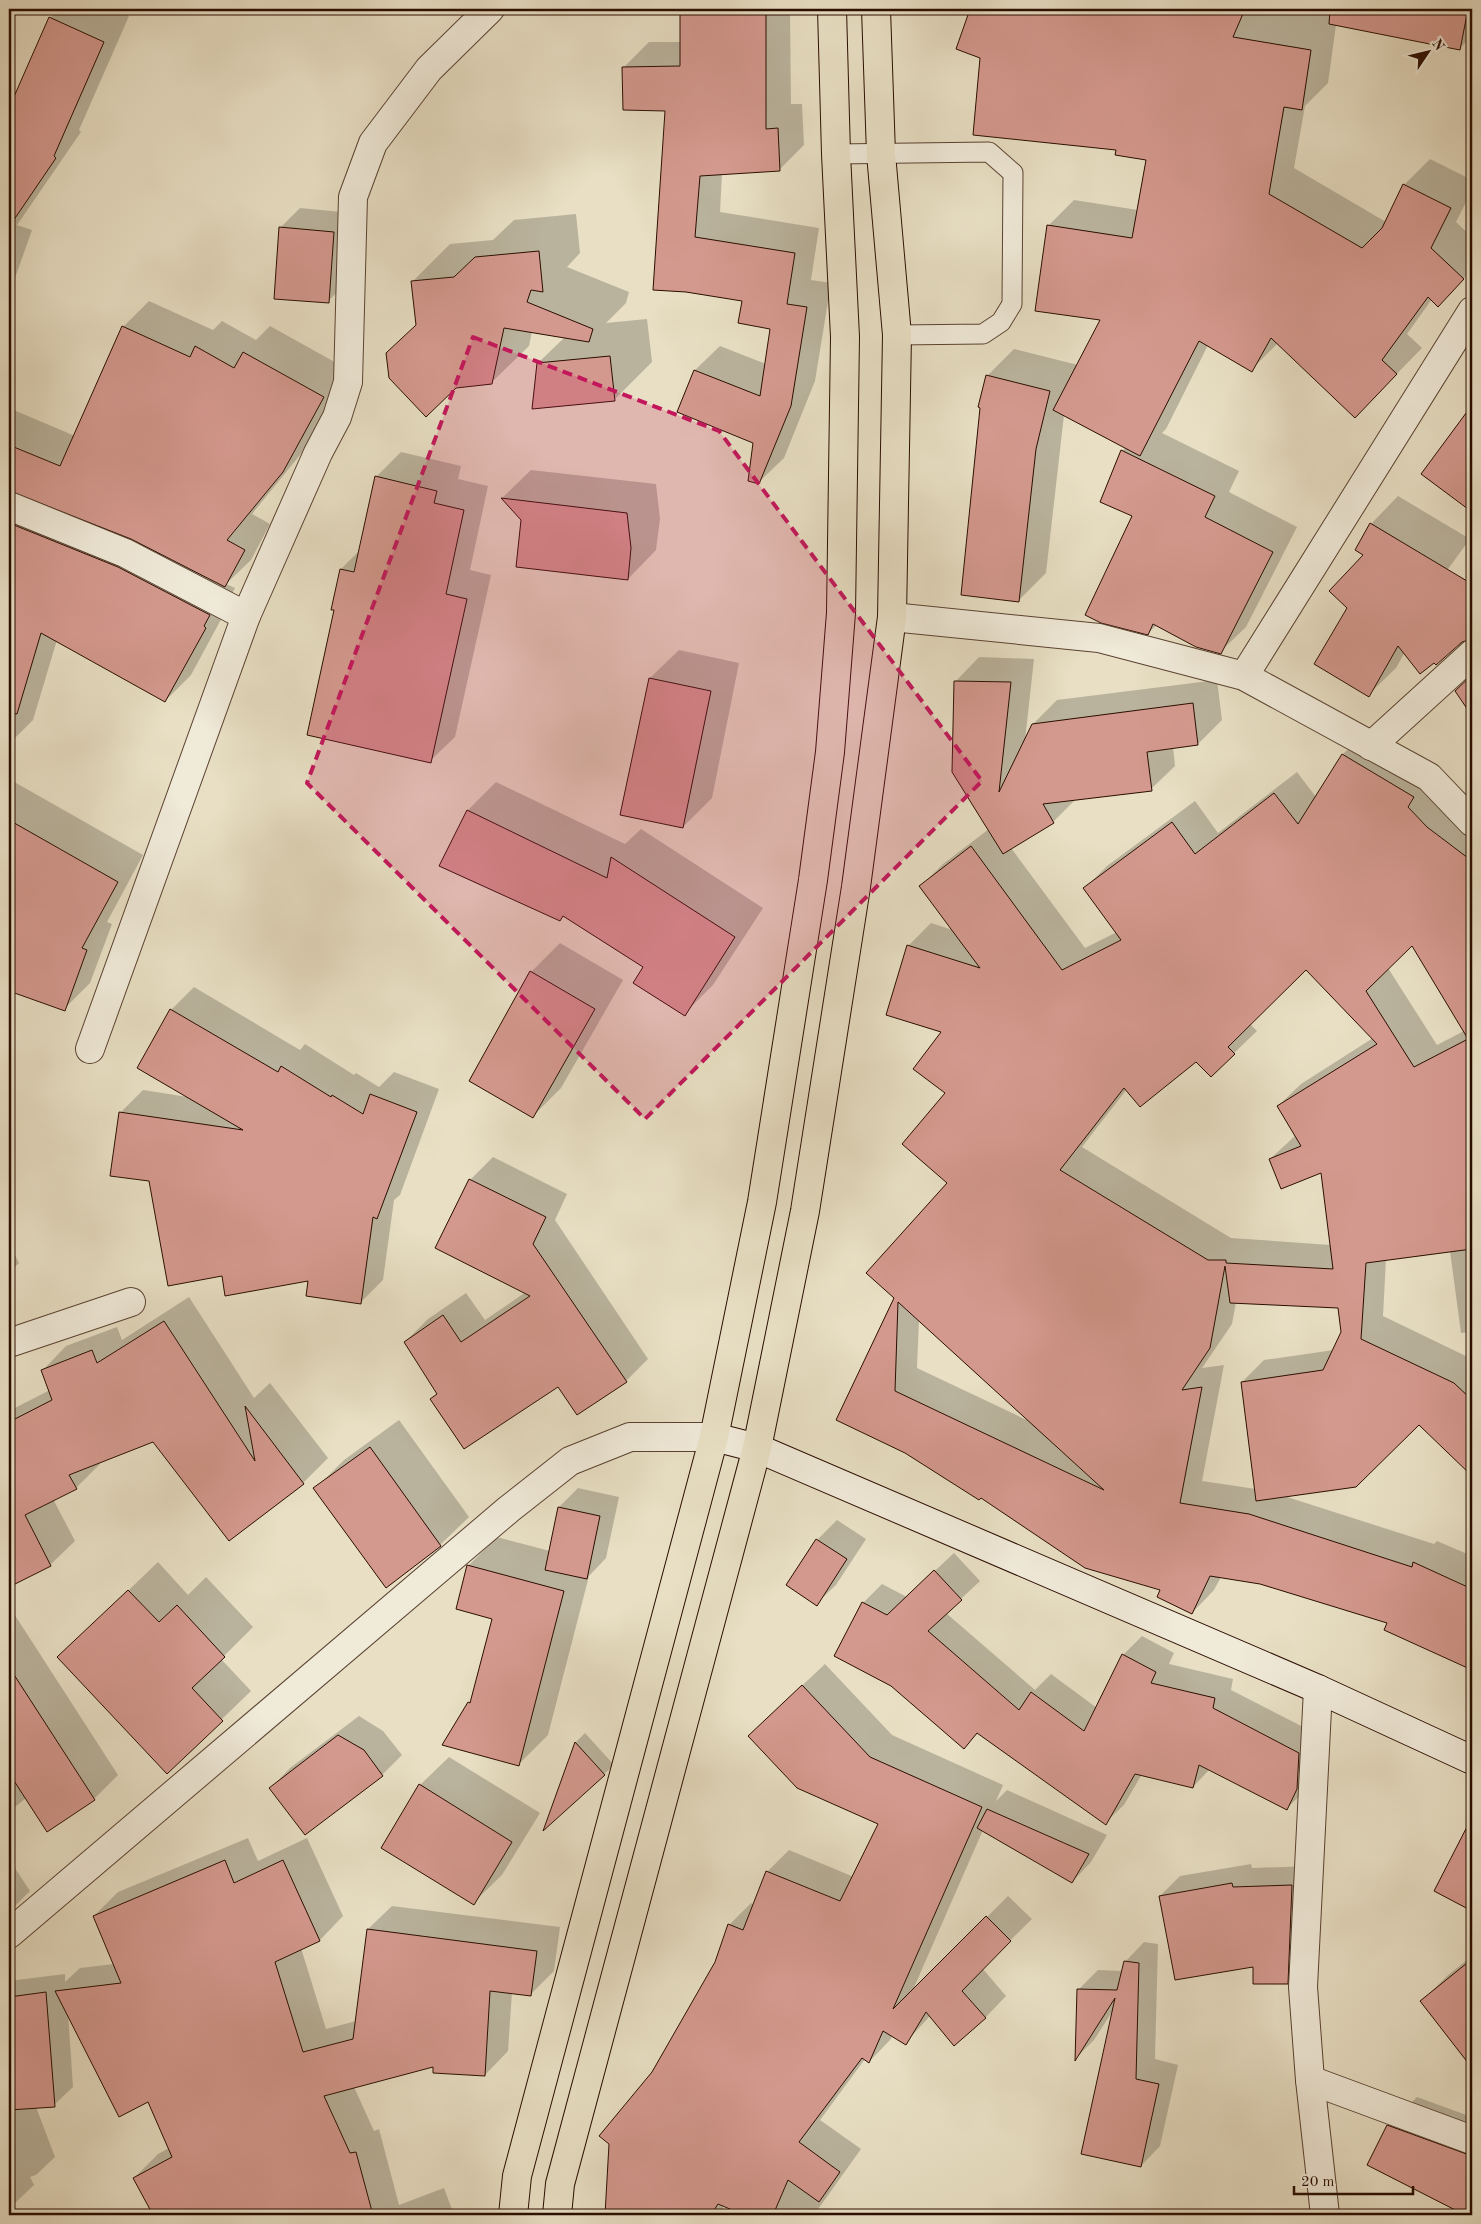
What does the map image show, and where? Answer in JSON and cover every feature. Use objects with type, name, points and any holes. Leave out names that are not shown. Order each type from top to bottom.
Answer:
[{"type":"main road","points":[[513,2215],[517,2176],[714,1437],[762,1202],[813,880],[830,752],[841,613],[845,337],[836,154],[832,9]]},
{"type":"main road","points":[[557,2215],[560,2184],[758,1448],[807,1201],[856,887],[892,617],[897,335],[880,154],[876,9]]},
{"type":"street","points":[[90,1049],[246,616],[318,453],[338,417],[348,382],[353,197],[373,142],[429,69],[490,9]]},
{"type":"street","points":[[1244,676],[1472,311]]},
{"type":"street","points":[[9,506],[124,553],[246,616]]},
{"type":"street","points":[[892,617],[1099,638],[1244,676],[1429,777],[1472,822]]},
{"type":"street","points":[[1371,746],[1472,654]]},
{"type":"street","points":[[9,1343],[130,1302]]},
{"type":"street","points":[[9,1934],[509,1509],[570,1461],[630,1437],[714,1437],[758,1448],[1318,1689],[1472,1760]]},
{"type":"street","points":[[1318,1689],[1303,1987],[1310,2080],[1325,2215]]},
{"type":"street","points":[[1310,2080],[1472,2140]]},
{"type":"lane","points":[[836,154],[989,152],[1013,173],[1012,304],[1002,322],[983,334],[897,335]]},
{"type":"highlighted area","points":[[473,337],[719,431],[982,781],[645,1119],[307,783]]},
{"type":"building","points":[[970,9],[1245,9],[1233,37],[1311,50],[1302,110],[1284,107],[1269,194],[1362,248],[1382,228],[1403,184],[1451,208],[1431,248],[1464,279],[1438,307],[1428,297],[1382,360],[1397,374],[1355,418],[1271,338],[1252,372],[1199,341],[1140,456],[1053,410],[1100,320],[1035,311],[1047,225],[1132,238],[1146,160],[1115,155],[1116,150],[973,135],[980,58],[956,49]]},
{"type":"building","points":[[1330,9],[1468,9],[1460,50],[1329,24]]},
{"type":"building","points":[[680,12],[766,12],[766,129],[778,128],[780,171],[700,176],[695,237],[795,253],[787,304],[807,307],[791,406],[759,484],[748,481],[753,443],[677,412],[694,370],[760,396],[770,329],[738,323],[742,301],[686,292],[653,290],[665,111],[623,110],[622,67],[680,66]]},
{"type":"building","points":[[49,17],[104,42],[54,156],[56,158],[9,227],[9,108]]},
{"type":"building","points":[[279,227],[334,232],[329,303],[274,299]]},
{"type":"building","points":[[539,251],[543,292],[531,290],[527,302],[593,329],[589,342],[504,328],[492,384],[456,388],[426,417],[389,378],[386,353],[416,325],[411,281],[454,277],[475,257]]},
{"type":"building","points":[[122,326],[190,357],[195,346],[234,368],[243,352],[324,397],[283,472],[227,540],[245,550],[225,587],[131,539],[9,491],[9,445],[60,466]]},
{"type":"building","points":[[610,356],[615,401],[532,409],[537,363]]},
{"type":"building","points":[[986,375],[1050,391],[1036,449],[1019,602],[961,595],[980,408],[978,407]]},
{"type":"building","points":[[1472,405],[1472,512],[1421,474]]},
{"type":"building","points":[[1121,450],[1215,496],[1205,517],[1273,552],[1221,654],[1196,647],[1153,624],[1148,635],[1101,623],[1085,615],[1132,516],[1100,502]]},
{"type":"building","points":[[375,476],[437,491],[434,503],[464,510],[446,594],[467,599],[431,763],[307,735],[334,610],[331,610],[340,569],[354,572]]},
{"type":"building","points":[[501,498],[627,513],[631,548],[628,580],[516,567],[521,520]]},
{"type":"building","points":[[9,523],[118,567],[210,615],[204,626],[206,628],[165,702],[41,633],[17,714],[9,713]]},
{"type":"building","points":[[1370,523],[1472,584],[1472,639],[1462,642],[1436,665],[1434,663],[1420,674],[1398,646],[1369,697],[1314,664],[1347,608],[1329,591],[1363,555],[1355,550]]},
{"type":"building","points":[[1472,675],[1472,716],[1455,691]]},
{"type":"building","points":[[649,678],[711,691],[683,828],[620,815]]},
{"type":"building","points":[[954,681],[1011,682],[999,792],[1032,724],[1193,703],[1198,745],[1147,752],[1152,791],[1043,804],[1054,823],[1003,854],[952,772]]},
{"type":"building","points":[[1342,754],[1414,797],[1408,807],[1427,827],[1472,861],[1472,1249],[1366,1263],[1361,1339],[1454,1383],[1472,1400],[1472,1476],[1419,1425],[1356,1487],[1256,1501],[1241,1382],[1323,1370],[1341,1332],[1338,1308],[1230,1303],[1225,1266],[1210,1348],[1182,1390],[1202,1387],[1180,1503],[1249,1514],[1412,1567],[1413,1562],[1472,1589],[1472,1670],[1384,1630],[1387,1623],[1260,1584],[1210,1576],[1192,1614],[1157,1597],[1160,1590],[1085,1568],[981,1498],[979,1500],[905,1453],[836,1420],[894,1298],[866,1273],[947,1183],[902,1144],[945,1093],[913,1069],[941,1032],[886,1015],[907,945],[980,968],[919,886],[971,846],[1062,970],[1121,940],[1083,888],[1172,822],[1195,854],[1274,793],[1298,824]],"holes":[[[1412,946],[1468,1039],[1414,1067],[1366,991]],[[1306,970],[1377,1044],[1277,1106],[1301,1146],[1269,1159],[1281,1189],[1321,1173],[1333,1269],[1226,1263],[1226,1260],[1208,1260],[1060,1170],[1124,1088],[1140,1107],[1196,1062],[1211,1077],[1235,1054],[1228,1047]],[[898,1302],[1104,1490],[895,1391]]]},
{"type":"building","points":[[467,810],[607,878],[611,857],[735,937],[685,1016],[633,983],[643,967],[563,916],[560,921],[439,866]]},
{"type":"building","points":[[9,820],[118,882],[82,948],[87,950],[65,1011],[9,991]]},
{"type":"building","points":[[530,971],[595,1009],[533,1118],[469,1081]]},
{"type":"building","points":[[170,1009],[278,1072],[281,1066],[363,1114],[370,1094],[417,1112],[377,1219],[373,1217],[361,1304],[306,1296],[308,1281],[225,1296],[222,1276],[168,1286],[149,1181],[110,1176],[119,1112],[243,1130],[137,1068]]},
{"type":"building","points":[[469,1179],[546,1217],[533,1244],[627,1382],[577,1415],[558,1387],[464,1449],[430,1399],[437,1394],[404,1342],[443,1315],[461,1342],[530,1296],[435,1248]]},
{"type":"building","points":[[164,1321],[255,1461],[245,1406],[304,1484],[229,1541],[153,1442],[69,1475],[77,1489],[25,1515],[51,1566],[9,1587],[9,1422],[52,1400],[41,1370],[92,1350],[97,1363]]},
{"type":"building","points":[[370,1447],[441,1546],[386,1588],[313,1488]]},
{"type":"building","points":[[558,1507],[600,1516],[587,1579],[545,1570]]},
{"type":"building","points":[[816,1539],[847,1559],[817,1606],[786,1585]]},
{"type":"building","points":[[467,1565],[564,1591],[519,1766],[442,1745],[468,1702],[470,1703],[492,1619],[456,1609]]},
{"type":"building","points":[[934,1570],[962,1600],[928,1631],[1019,1710],[1031,1692],[1084,1731],[1122,1654],[1156,1672],[1151,1683],[1215,1698],[1213,1708],[1299,1753],[1297,1789],[1287,1810],[1199,1765],[1193,1788],[1135,1774],[1106,1825],[977,1733],[964,1749],[891,1686],[834,1656],[862,1602],[887,1615]]},
{"type":"building","points":[[128,1590],[159,1622],[177,1605],[225,1657],[192,1688],[223,1721],[167,1774],[57,1657]]},
{"type":"building","points":[[9,1667],[95,1800],[47,1832],[9,1773]]},
{"type":"building","points":[[802,1685],[870,1757],[982,1807],[893,2009],[986,1916],[1011,1941],[962,1991],[986,2018],[954,2046],[926,2012],[906,2045],[883,2031],[869,2063],[862,2058],[799,2142],[840,2172],[819,2202],[788,2180],[773,2215],[744,2215],[718,2204],[711,2215],[605,2215],[609,2144],[599,2136],[652,2072],[715,1962],[728,1924],[743,1930],[766,1871],[840,1901],[878,1824],[797,1788],[748,1736]]},
{"type":"building","points":[[338,1735],[364,1750],[383,1776],[305,1835],[269,1788]]},
{"type":"building","points":[[575,1742],[605,1775],[543,1831]]},
{"type":"building","points":[[419,1784],[512,1842],[474,1905],[381,1848]]},
{"type":"building","points":[[987,1809],[1089,1854],[1072,1883],[977,1828]]},
{"type":"building","points":[[1472,1817],[1472,1911],[1434,1891]]},
{"type":"building","points":[[225,1860],[234,1883],[283,1860],[320,1941],[275,1962],[303,2052],[353,2039],[367,1929],[537,1951],[531,1996],[490,1991],[485,2076],[433,2073],[433,2067],[324,2096],[350,2153],[356,2152],[373,2215],[153,2215],[133,2178],[172,2157],[148,2102],[119,2117],[55,1991],[121,1983],[93,1916]]},
{"type":"building","points":[[1232,1883],[1233,1887],[1292,1885],[1288,1984],[1253,1984],[1253,1967],[1175,1980],[1159,1896]]},
{"type":"building","points":[[1472,1959],[1472,2068],[1420,2001]]},
{"type":"building","points":[[1124,1961],[1139,1963],[1136,2079],[1159,2084],[1141,2167],[1081,2154],[1115,1998],[1075,2061],[1077,1989],[1117,1990]]},
{"type":"building","points":[[46,1992],[55,2107],[9,2110],[9,1997]]},
{"type":"building","points":[[1387,2125],[1472,2156],[1472,2215],[1465,2215],[1367,2165]]}]
